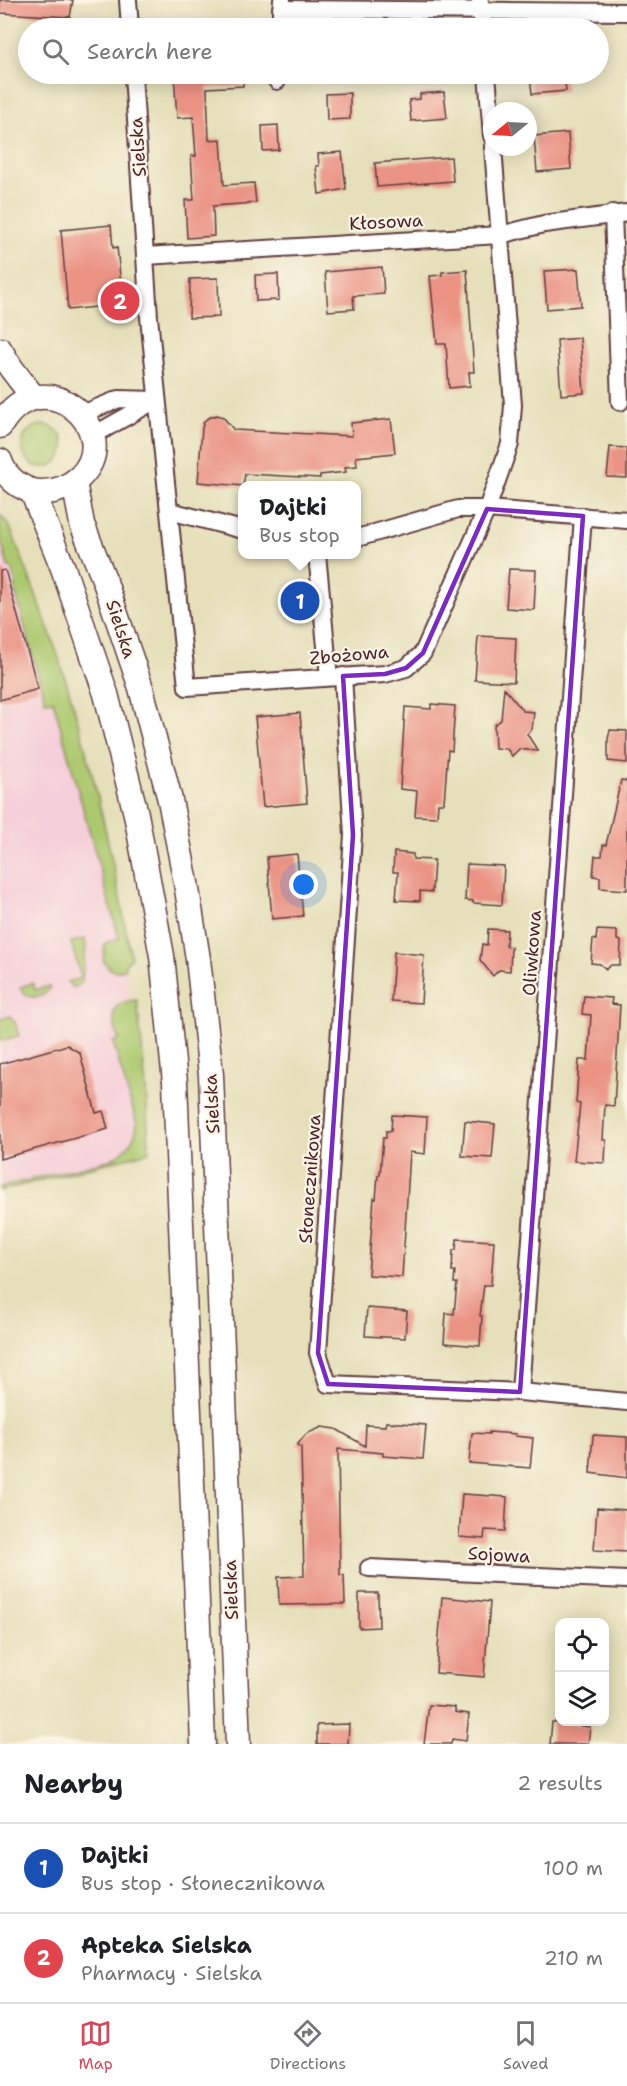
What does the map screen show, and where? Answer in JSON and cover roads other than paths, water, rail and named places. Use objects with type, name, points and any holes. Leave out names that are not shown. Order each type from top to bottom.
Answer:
[{"type":"main road","points":[[0,350],[10,368],[34,398]]},
{"type":"main road","points":[[0,426],[8,413],[20,403],[34,398],[47,397],[60,399],[72,405],[88,424],[92,436],[90,462],[74,482],[61,489],[47,492],[32,491],[9,476],[0,461]]},
{"type":"main road","name":"Sielska","points":[[74,482],[82,524],[104,579],[141,688],[170,800],[198,959],[211,1075],[238,1744]]},
{"type":"main road","name":"Sielska","points":[[32,491],[63,568],[106,694],[136,814],[162,956],[175,1082],[202,1744]]},
{"type":"street","points":[[128,0],[129,18]]},
{"type":"street","points":[[282,5],[480,5],[627,12]]},
{"type":"street","name":"Sielska","points":[[134,84],[157,400],[187,687]]},
{"type":"street","points":[[488,84],[489,102]]},
{"type":"street","name":"Zbożowa","points":[[187,687],[385,674],[406,668],[423,653],[487,508],[510,444],[513,405],[494,156]]},
{"type":"street","points":[[620,213],[620,402]]},
{"type":"street","name":"Kłosowa","points":[[145,256],[500,235],[544,224],[620,213]]},
{"type":"street","points":[[81,414],[119,399],[157,400]]},
{"type":"street","points":[[92,436],[157,400]]},
{"type":"street","points":[[361,537],[458,509],[487,508],[627,520]]},
{"type":"street","points":[[170,511],[238,529]]},
{"type":"street","name":"Oliwkowa","points":[[520,1392],[583,516]]},
{"type":"street","name":"Słonecznikowa","points":[[318,559],[336,676],[353,835],[318,1353],[328,1384],[520,1392],[627,1402]]},
{"type":"street","name":"Sojowa","points":[[369,1568],[627,1580]]},
{"type":"place","name":"Apteka Sielska","points":[[120,301]]},
{"type":"place","name":"Dajtki","points":[[300,601]]}]
